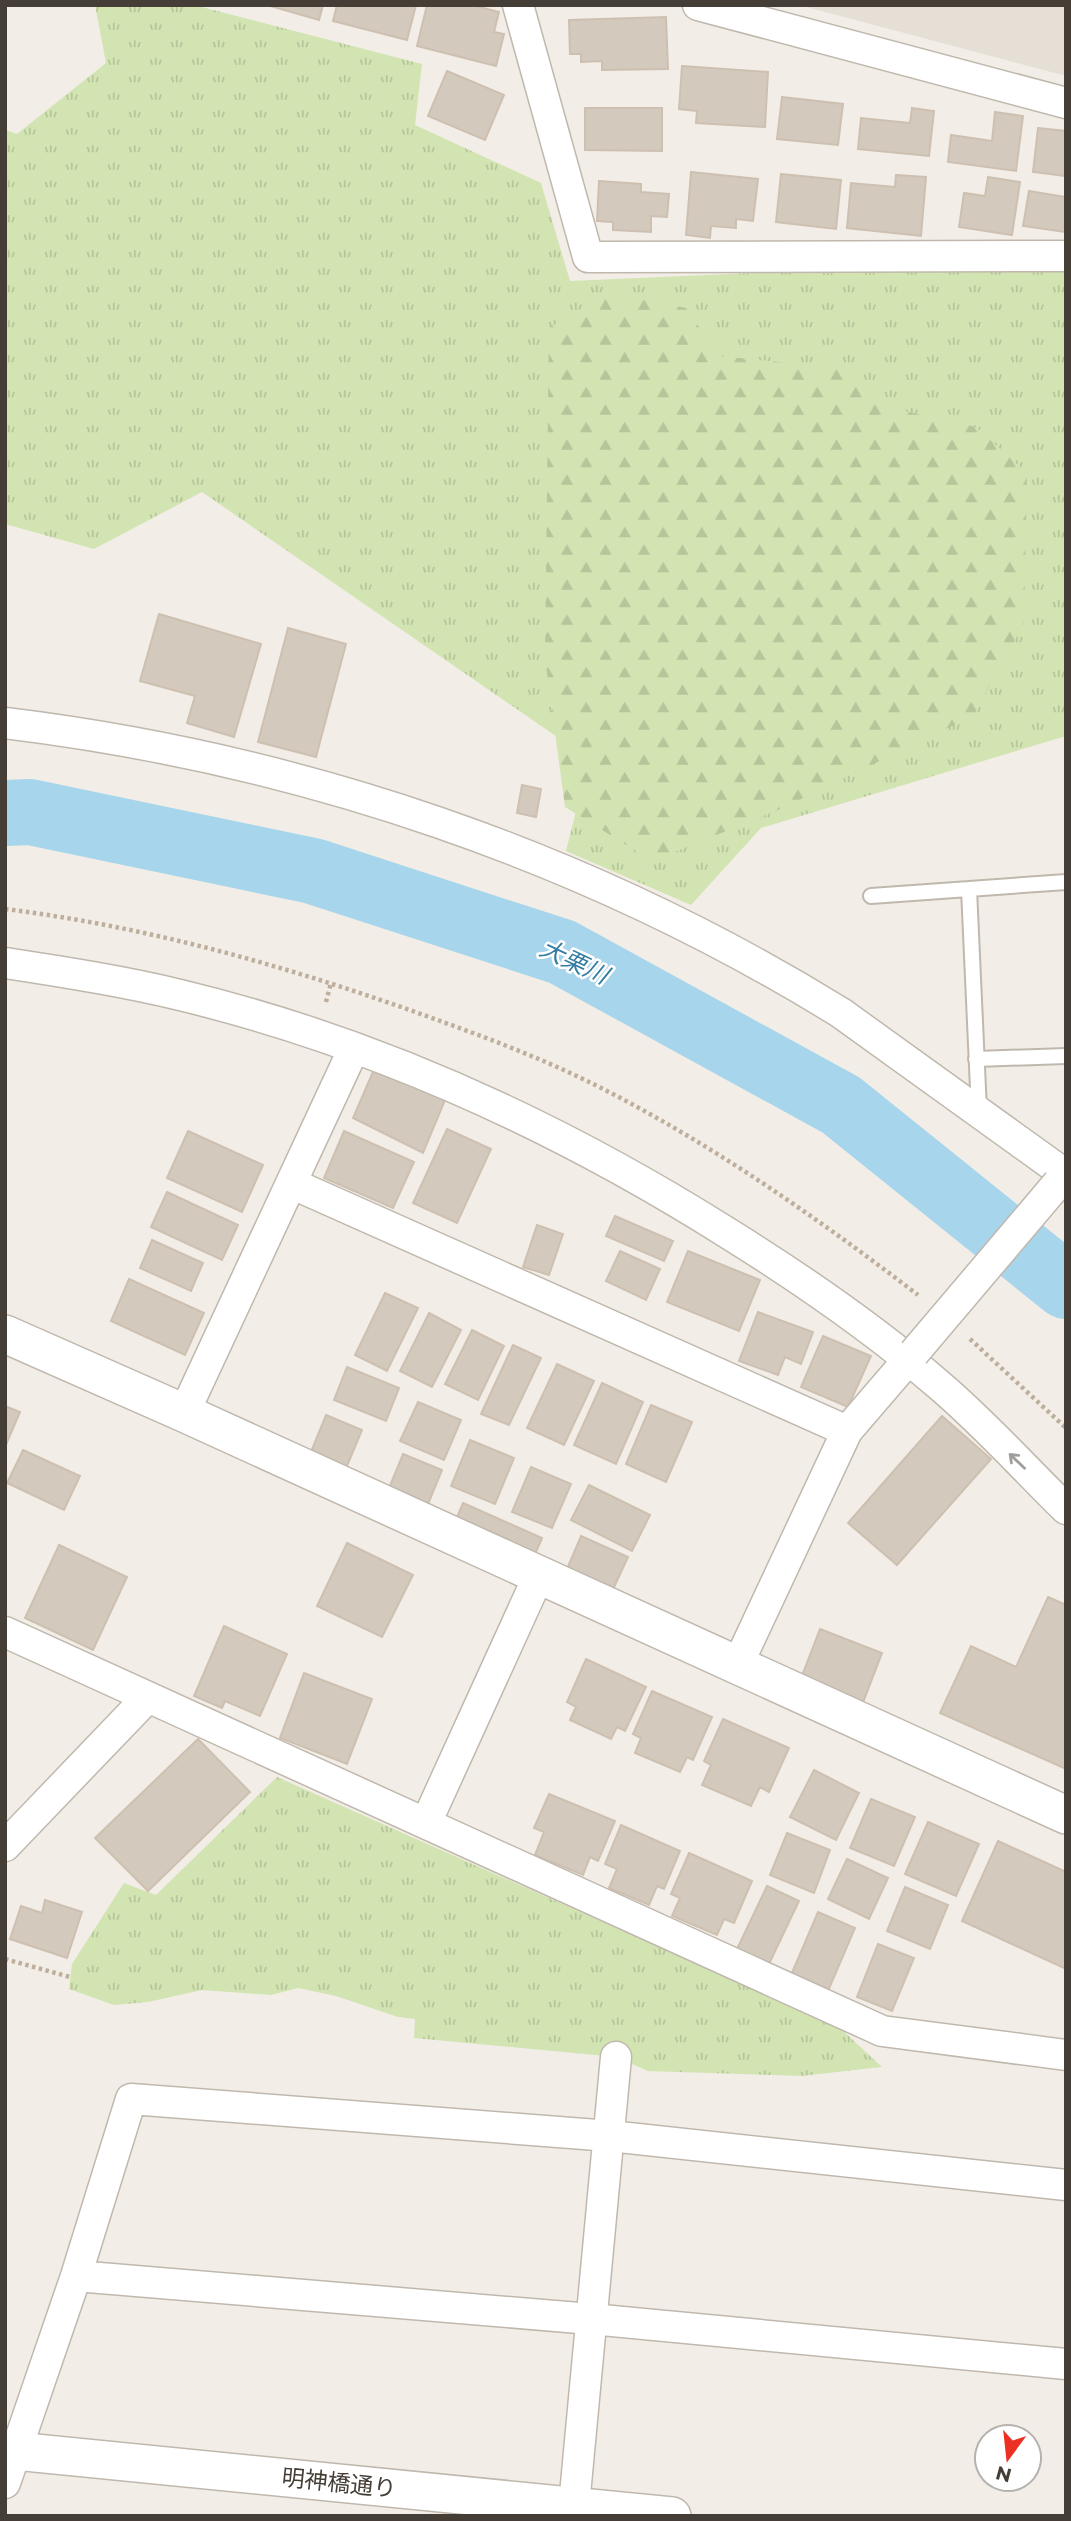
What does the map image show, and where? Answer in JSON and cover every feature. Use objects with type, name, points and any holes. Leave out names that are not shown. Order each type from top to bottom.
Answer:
[{"type":"street","points":[[518,5],[588,257],[1066,256]]},
{"type":"street","points":[[698,5],[1066,103]]},
{"type":"street","points":[[5,723],[131,741],[283,776],[398,808],[518,851],[646,906],[802,989],[841,1013],[979,1112],[1063,1177],[847,1431],[737,1666]]},
{"type":"street","points":[[5,964],[179,995],[317,1034],[466,1091],[583,1148],[674,1199],[796,1276],[911,1357],[1066,1509]]},
{"type":"street","points":[[184,1413],[293,1184],[354,1048]]},
{"type":"street","points":[[293,1184],[847,1431]]},
{"type":"street","points":[[5,1334],[1066,1815]]},
{"type":"street","points":[[426,1823],[539,1575]]},
{"type":"street","points":[[5,1632],[883,2031],[1066,2054]]},
{"type":"street","points":[[5,1846],[147,1698]]},
{"type":"street","points":[[573,2511],[616,2057]]},
{"type":"street","points":[[9,2461],[76,2276],[131,2098],[610,2136],[1066,2185]]},
{"type":"street","points":[[76,2276],[592,2319],[1066,2364]]},
{"type":"street","name":"明神橋通り","points":[[9,2461],[573,2511],[672,2516]]},
{"type":"lane","points":[[871,896],[1066,883]]},
{"type":"lane","points":[[969,889],[979,1112]]},
{"type":"lane","points":[[976,1059],[1066,1056]]},
{"type":"path","points":[[5,1959],[70,1977]]},
{"type":"shaded area","points":[[799,5],[1066,5],[1066,76]]},
{"type":"green space","points":[[95,5],[194,5],[422,64],[415,125],[541,183],[570,281],[1066,259],[1066,736],[761,828],[691,905],[566,851],[589,759],[202,492],[94,549],[5,524],[5,130],[17,134],[106,63]]},
{"type":"green space","points":[[609,292],[686,308],[719,356],[840,368],[904,411],[976,427],[1027,473],[1024,624],[973,716],[778,810],[652,861],[565,807],[545,658],[549,328]]},
{"type":"green space","points":[[277,1777],[839,2027],[882,2067],[801,2076],[648,2071],[616,2057],[414,2038],[415,2019],[398,2017],[336,1996],[298,1988],[271,1995],[202,1990],[148,2002],[114,2005],[69,1989],[72,1964],[124,1883],[156,1895]]},
{"type":"building","points":[[267,5],[323,5],[319,20]]},
{"type":"building","points":[[337,5],[416,5],[407,40],[333,21]]},
{"type":"building","points":[[427,5],[472,5],[499,12],[494,32],[504,34],[496,66],[417,46]]},
{"type":"building","points":[[666,17],[668,69],[602,70],[602,61],[581,62],[581,54],[570,54],[569,20]]},
{"type":"building","points":[[682,66],[768,72],[765,127],[696,123],[697,111],[679,109]]},
{"type":"building","points":[[447,71],[504,95],[485,140],[428,116]]},
{"type":"building","points":[[782,97],[843,104],[838,145],[777,139]]},
{"type":"building","points":[[585,108],[662,108],[662,151],[585,150]]},
{"type":"building","points":[[912,108],[934,111],[929,156],[858,149],[861,118],[910,123]]},
{"type":"building","points":[[995,112],[1023,116],[1016,171],[948,162],[951,135],[992,141]]},
{"type":"building","points":[[1038,128],[1066,131],[1066,176],[1033,172]]},
{"type":"building","points":[[691,172],[758,179],[753,221],[736,219],[736,228],[711,226],[710,238],[686,235]]},
{"type":"building","points":[[781,174],[841,180],[836,229],[776,222]]},
{"type":"building","points":[[896,175],[926,177],[921,236],[847,228],[851,183],[895,187]]},
{"type":"building","points":[[988,177],[1020,182],[1012,235],[959,227],[964,193],[985,196]]},
{"type":"building","points":[[599,181],[641,184],[641,192],[669,194],[667,217],[651,216],[651,232],[613,230],[613,222],[597,221]]},
{"type":"building","points":[[1029,191],[1066,197],[1066,232],[1023,226]]},
{"type":"building","points":[[159,614],[261,644],[234,737],[187,723],[195,696],[140,681]]},
{"type":"building","points":[[288,628],[346,644],[316,757],[258,742]]},
{"type":"building","points":[[522,785],[541,789],[536,817],[517,813]]},
{"type":"building","points":[[375,1067],[445,1100],[423,1153],[353,1118]]},
{"type":"building","points":[[447,1129],[491,1149],[457,1223],[413,1203]]},
{"type":"building","points":[[188,1131],[263,1165],[242,1212],[167,1178]]},
{"type":"building","points":[[344,1131],[414,1162],[393,1208],[324,1178]]},
{"type":"building","points":[[167,1192],[238,1225],[222,1260],[151,1227]]},
{"type":"building","points":[[615,1216],[673,1241],[664,1261],[606,1236]]},
{"type":"building","points":[[537,1225],[563,1234],[549,1275],[523,1267]]},
{"type":"building","points":[[152,1240],[203,1263],[191,1291],[140,1268]]},
{"type":"building","points":[[620,1251],[660,1269],[646,1300],[606,1281]]},
{"type":"building","points":[[688,1251],[760,1280],[739,1331],[667,1302]]},
{"type":"building","points":[[129,1279],[204,1313],[185,1355],[111,1321]]},
{"type":"building","points":[[385,1293],[418,1308],[387,1371],[355,1355]]},
{"type":"building","points":[[758,1312],[813,1332],[801,1364],[785,1357],[778,1375],[739,1361]]},
{"type":"building","points":[[429,1313],[461,1330],[432,1387],[400,1371]]},
{"type":"building","points":[[472,1330],[504,1346],[478,1400],[445,1384]]},
{"type":"building","points":[[823,1336],[871,1356],[848,1407],[801,1387]]},
{"type":"building","points":[[513,1345],[541,1358],[509,1425],[481,1414]]},
{"type":"building","points":[[557,1364],[594,1381],[564,1445],[527,1428]]},
{"type":"building","points":[[347,1367],[399,1388],[386,1421],[334,1400]]},
{"type":"building","points":[[602,1383],[643,1402],[616,1464],[574,1445]]},
{"type":"building","points":[[418,1402],[461,1420],[444,1460],[400,1441]]},
{"type":"building","points":[[651,1405],[692,1422],[666,1482],[626,1464]]},
{"type":"building","points":[[5,1406],[20,1412],[5,1447]]},
{"type":"building","points":[[326,1415],[362,1430],[342,1478],[306,1464]]},
{"type":"building","points":[[942,1416],[991,1459],[897,1565],[848,1523]]},
{"type":"building","points":[[470,1440],[514,1458],[495,1504],[451,1486]]},
{"type":"building","points":[[23,1450],[80,1476],[64,1510],[7,1483]]},
{"type":"building","points":[[403,1454],[442,1470],[424,1514],[385,1498]]},
{"type":"building","points":[[531,1467],[571,1484],[552,1528],[512,1512]]},
{"type":"building","points":[[589,1485],[650,1515],[632,1551],[571,1520]]},
{"type":"building","points":[[463,1503],[542,1538],[531,1564],[452,1529]]},
{"type":"building","points":[[581,1536],[628,1557],[610,1596],[564,1576]]},
{"type":"building","points":[[347,1543],[413,1575],[382,1637],[317,1606]]},
{"type":"building","points":[[59,1545],[127,1577],[93,1650],[25,1618]]},
{"type":"building","points":[[1048,1597],[1066,1605],[1066,1769],[940,1713],[971,1646],[1016,1667]]},
{"type":"building","points":[[224,1626],[287,1654],[260,1716],[225,1701],[222,1708],[194,1696]]},
{"type":"building","points":[[820,1629],[882,1653],[862,1705],[800,1681]]},
{"type":"building","points":[[586,1659],[646,1687],[625,1731],[617,1727],[611,1739],[570,1720],[576,1707],[567,1702]]},
{"type":"building","points":[[304,1673],[372,1699],[347,1764],[280,1738]]},
{"type":"building","points":[[652,1691],[712,1717],[693,1760],[687,1757],[680,1772],[635,1753],[641,1738],[633,1734]]},
{"type":"building","points":[[723,1719],[789,1748],[769,1792],[760,1787],[751,1806],[702,1785],[711,1765],[704,1761]]},
{"type":"building","points":[[198,1739],[250,1792],[148,1891],[95,1838]]},
{"type":"building","points":[[814,1770],[859,1793],[836,1840],[790,1817]]},
{"type":"building","points":[[549,1794],[615,1821],[598,1861],[590,1857],[583,1875],[535,1855],[544,1832],[534,1828]]},
{"type":"building","points":[[871,1799],[915,1817],[894,1866],[850,1848]]},
{"type":"building","points":[[928,1822],[979,1844],[956,1896],[905,1874]]},
{"type":"building","points":[[621,1825],[680,1851],[664,1889],[657,1886],[649,1905],[609,1888],[617,1869],[605,1864]]},
{"type":"building","points":[[787,1833],[830,1850],[814,1893],[770,1875]]},
{"type":"building","points":[[998,1841],[1066,1872],[1066,1969],[962,1921]]},
{"type":"building","points":[[689,1853],[752,1881],[734,1923],[724,1919],[717,1935],[672,1916],[680,1898],[671,1894]]},
{"type":"building","points":[[847,1859],[888,1878],[869,1919],[828,1899]]},
{"type":"building","points":[[767,1886],[799,1901],[769,1964],[737,1949]]},
{"type":"building","points":[[905,1887],[948,1905],[930,1949],[887,1931]]},
{"type":"building","points":[[45,1900],[82,1912],[67,1958],[10,1939],[21,1906],[42,1913]]},
{"type":"building","points":[[818,1912],[855,1928],[828,1991],[791,1975]]},
{"type":"building","points":[[878,1944],[914,1958],[892,2011],[857,1997]]},
{"type":"waterway","name":"大栗川","points":[[5,813],[30,812],[313,871],[562,952],[841,1105],[1066,1286]]}]
